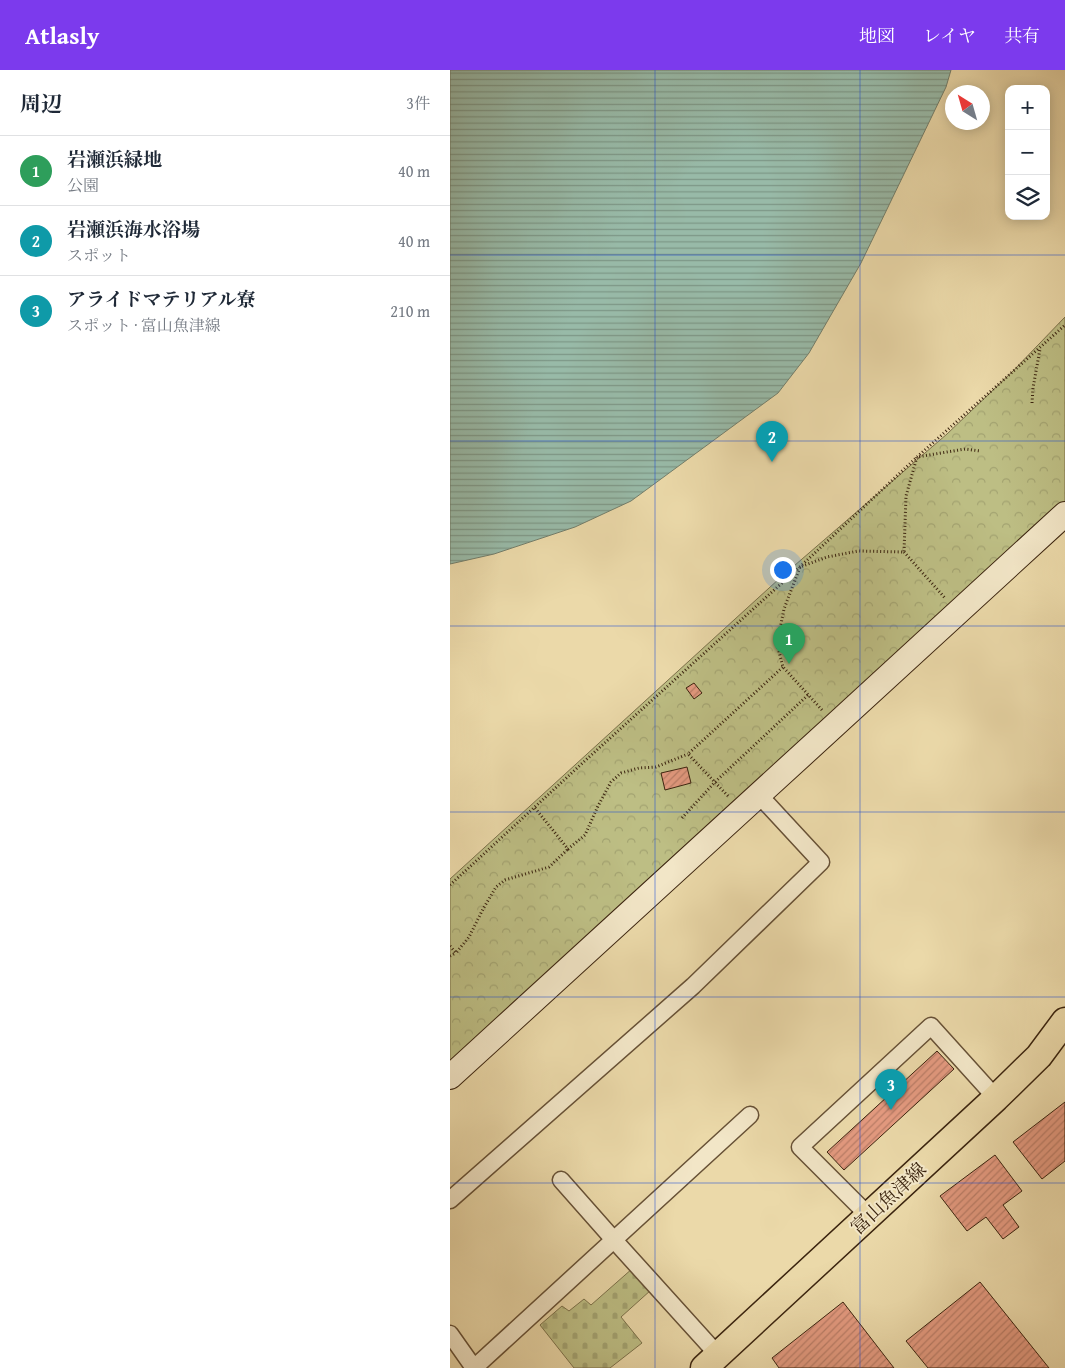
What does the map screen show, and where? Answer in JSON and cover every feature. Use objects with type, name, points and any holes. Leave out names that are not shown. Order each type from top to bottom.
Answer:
[{"type":"main road","name":"富山魚津線","points":[[711,1362],[1061,1037]]},
{"type":"street","points":[[450,1077],[1065,514]]},
{"type":"street","points":[[450,1200],[693,986],[821,862],[751,803]]},
{"type":"street","points":[[869,1216],[800,1147],[916,1039],[931,1026],[996,1098]]},
{"type":"street","points":[[453,1344],[474,1368],[750,1115]]},
{"type":"street","points":[[561,1180],[614,1240],[711,1362]]},
{"type":"path","points":[[450,885],[800,567],[917,457],[1065,325]]},
{"type":"path","points":[[1032,403],[1040,348]]},
{"type":"path","points":[[917,457],[965,449],[980,451]]},
{"type":"path","points":[[917,457],[906,496],[904,552],[958,612]]},
{"type":"path","points":[[835,725],[783,667],[777,644],[784,609],[800,567],[827,557],[858,551],[904,552]]},
{"type":"path","points":[[450,956],[456,953],[470,937],[496,887],[505,880],[549,867],[585,834],[611,782],[622,774],[639,768],[656,767],[688,754],[783,667]]},
{"type":"path","points":[[682,818],[715,782],[808,695]]},
{"type":"path","points":[[688,754],[715,782],[751,803]]},
{"type":"path","points":[[535,808],[568,848]]},
{"type":"path","points":[[450,946],[456,953]]},
{"type":"green space","points":[[1065,317],[1065,507],[450,1067],[450,879],[780,578],[947,434],[1013,371]]},
{"type":"green space","points":[[633,1268],[651,1290],[621,1317],[642,1343],[610,1368],[574,1368],[540,1325],[562,1306],[569,1311],[584,1299],[591,1305]]},
{"type":"shaded area","points":[[450,70],[951,70],[945,89],[861,263],[809,353],[778,393],[631,501],[575,527],[494,554],[450,564]]},
{"type":"building","points":[[694,683],[702,693],[694,699],[686,688]]},
{"type":"building","points":[[687,767],[691,783],[665,790],[661,773]]},
{"type":"building","points":[[937,1051],[954,1069],[844,1170],[827,1152]]},
{"type":"building","points":[[1065,1102],[1065,1161],[1042,1179],[1013,1142]]},
{"type":"building","points":[[995,1155],[1022,1191],[1003,1205],[1019,1227],[1003,1239],[986,1217],[967,1231],[940,1196]]},
{"type":"building","points":[[980,1282],[1049,1368],[928,1368],[906,1341]]},
{"type":"building","points":[[843,1302],[894,1368],[779,1368],[772,1358]]},
{"type":"place","name":"岩瀬浜海水浴場","points":[[772,462]]},
{"type":"place","name":"岩瀬浜緑地","points":[[789,664]]},
{"type":"place","name":"アライドマテリアル寮","points":[[891,1110]]}]
